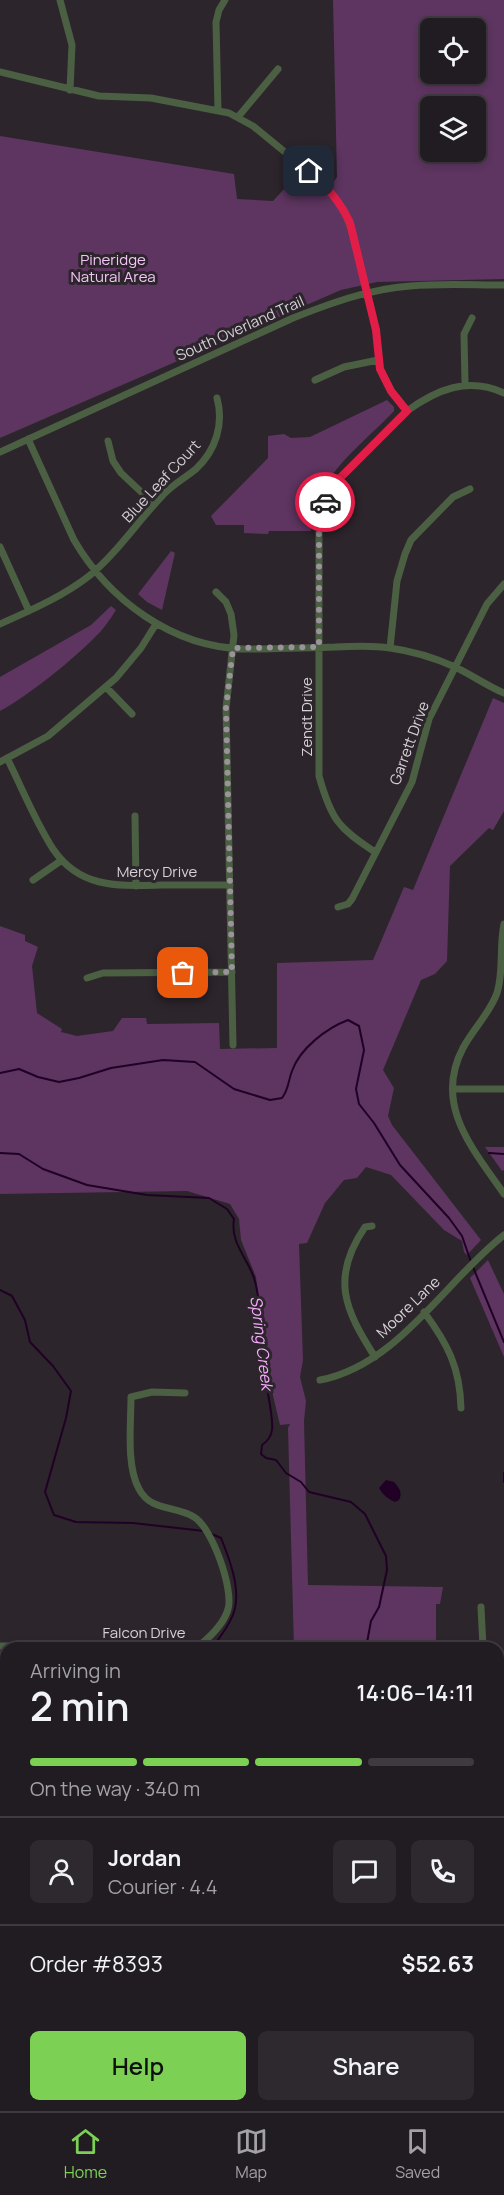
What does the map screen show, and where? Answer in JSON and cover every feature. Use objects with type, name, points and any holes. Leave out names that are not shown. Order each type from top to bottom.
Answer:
[{"type":"street","points":[[60,0],[72,45],[70,90]]},
{"type":"street","points":[[218,111],[216,22],[225,0]]},
{"type":"street","points":[[238,117],[278,69]]},
{"type":"street","points":[[0,72],[99,96],[151,98],[238,117],[253,126],[324,184],[339,201],[350,223],[376,330],[380,369],[391,391],[407,411]]},
{"type":"street","name":"South Overland Trail","points":[[0,452],[293,318],[338,301],[409,286],[504,285]]},
{"type":"street","points":[[472,318],[464,334],[465,384],[489,387],[504,393]]},
{"type":"street","points":[[315,380],[344,367],[378,360]]},
{"type":"street","name":"Zendt Drive","points":[[375,852],[353,838],[338,823],[326,802],[319,776],[319,527],[323,506],[337,481],[407,411],[430,395],[465,384]]},
{"type":"street","name":"Blue Leaf Court","points":[[0,624],[69,590],[94,571],[126,539],[154,504],[195,469],[210,452],[216,440],[221,414],[217,398]]},
{"type":"street","points":[[28,439],[74,540],[94,571],[129,606],[156,624],[200,641],[233,648],[390,648],[455,667],[504,693]]},
{"type":"street","points":[[108,441],[113,461],[121,472],[154,504]]},
{"type":"street","points":[[390,648],[397,581],[411,540],[453,497],[470,489]]},
{"type":"street","points":[[0,547],[28,611]]},
{"type":"street","name":"Garrett Drive","points":[[338,907],[348,904],[352,899],[412,782],[429,719],[487,604],[504,584]]},
{"type":"street","points":[[216,592],[226,602],[231,614],[233,648],[226,708],[233,1045]]},
{"type":"street","points":[[0,762],[48,736],[106,687],[129,664],[156,624]]},
{"type":"street","points":[[106,687],[132,714]]},
{"type":"street","name":"Mercy Drive","points":[[7,758],[52,846],[62,860],[77,873],[98,883],[118,886],[230,885]]},
{"type":"street","points":[[135,816],[136,886]]},
{"type":"street","points":[[33,880],[62,860]]},
{"type":"street","points":[[504,924],[502,972],[497,992],[461,1050],[453,1077],[454,1107],[461,1129],[504,1194]]},
{"type":"street","points":[[87,978],[103,973],[232,972]]},
{"type":"street","points":[[453,1089],[504,1089]]},
{"type":"street","points":[[372,1226],[365,1227],[351,1250],[345,1286],[352,1320],[375,1357]]},
{"type":"street","name":"Moore Lane","points":[[320,1380],[345,1372],[375,1357],[397,1340],[467,1268],[504,1235]]},
{"type":"street","points":[[424,1312],[439,1332],[454,1361],[461,1408]]},
{"type":"street","name":"Falcon Drive","points":[[185,1393],[152,1392],[131,1398],[132,1471],[139,1490],[146,1500],[169,1510],[189,1514],[200,1521],[218,1552],[224,1571],[228,1609],[214,1634],[204,1642]]},
{"type":"street","points":[[481,1607],[483,1642]]},
{"type":"green space","name":"Pineridge Natural Area","points":[[333,0],[504,0],[504,279],[377,282],[341,290],[0,438],[0,136],[234,174],[237,199],[273,201],[298,174],[325,195],[337,177]]},
{"type":"green space","points":[[387,400],[394,407],[394,411],[353,451],[329,479],[314,512],[311,531],[244,533],[244,525],[216,525],[211,516],[268,458],[268,436],[284,434],[291,438],[310,437]]},
{"type":"green space","points":[[171,551],[175,553],[162,610],[138,594]]},
{"type":"green space","points":[[111,606],[116,610],[102,630],[87,645],[37,687],[0,711],[0,677],[91,625]]},
{"type":"green space","points":[[493,698],[504,703],[504,811],[493,830],[489,828],[450,866],[447,961],[435,974],[421,980],[383,1070],[394,1088],[388,1116],[392,1125],[481,1240],[467,1255],[464,1252],[462,1241],[444,1230],[391,1175],[366,1167],[357,1178],[344,1180],[325,1203],[307,1243],[299,1244],[303,1360],[300,1377],[306,1401],[304,1421],[308,1585],[443,1587],[440,1604],[436,1604],[436,1642],[294,1642],[288,1428],[290,1424],[280,1425],[269,1379],[256,1277],[241,1240],[239,1219],[230,1204],[187,1191],[0,1194],[0,926],[25,935],[25,941],[38,947],[32,966],[37,1013],[62,1029],[61,1032],[77,1036],[113,1031],[122,1018],[146,1018],[147,1024],[219,1023],[220,1049],[277,1048],[277,963],[373,960],[404,887],[413,890]]},
{"type":"green space","points":[[485,1147],[504,1147],[504,1170],[502,1171]]},
{"type":"green space","points":[[488,1260],[504,1294],[504,1357],[470,1278]]},
{"type":"shaded area","points":[[386,1480],[394,1482],[399,1488],[401,1495],[399,1500],[392,1501],[379,1488]]},
{"type":"waterway","points":[[0,1073],[19,1069],[59,1082],[111,1068],[163,1060],[195,1062],[234,1089],[270,1100],[282,1098],[301,1054],[323,1034],[348,1020],[359,1026],[364,1050],[356,1089],[359,1104],[374,1123],[400,1165],[449,1218],[462,1236],[471,1262]]},
{"type":"waterway","name":"Spring Creek","points":[[0,1153],[19,1154],[43,1169],[87,1185],[147,1195],[209,1198],[227,1209],[234,1219],[234,1235],[257,1288],[262,1361],[272,1423],[271,1435],[262,1445],[261,1454],[266,1458],[276,1460],[286,1473],[301,1482],[309,1492],[351,1502],[365,1514],[386,1556],[387,1570],[379,1607],[371,1621],[367,1642]]},
{"type":"waterway","points":[[489,1153],[504,1154]]},
{"type":"waterway","points":[[473,1267],[504,1342]]},
{"type":"waterway","points":[[0,1290],[12,1296],[25,1320],[30,1342],[53,1366],[71,1391],[66,1418],[45,1492],[54,1515],[76,1522],[133,1523],[204,1531]]},
{"type":"waterway","points":[[504,1473],[504,1482]]},
{"type":"waterway","points":[[209,1533],[221,1538],[233,1572],[236,1591],[235,1608],[231,1619],[216,1642]]},
{"type":"way so far","points":[[183,973],[232,972],[226,695],[233,648],[319,647],[319,527],[325,502]]},
{"type":"route","points":[[309,171],[331,190],[350,223],[376,330],[376,348],[380,369],[391,391],[407,411],[337,481],[325,502]]}]
